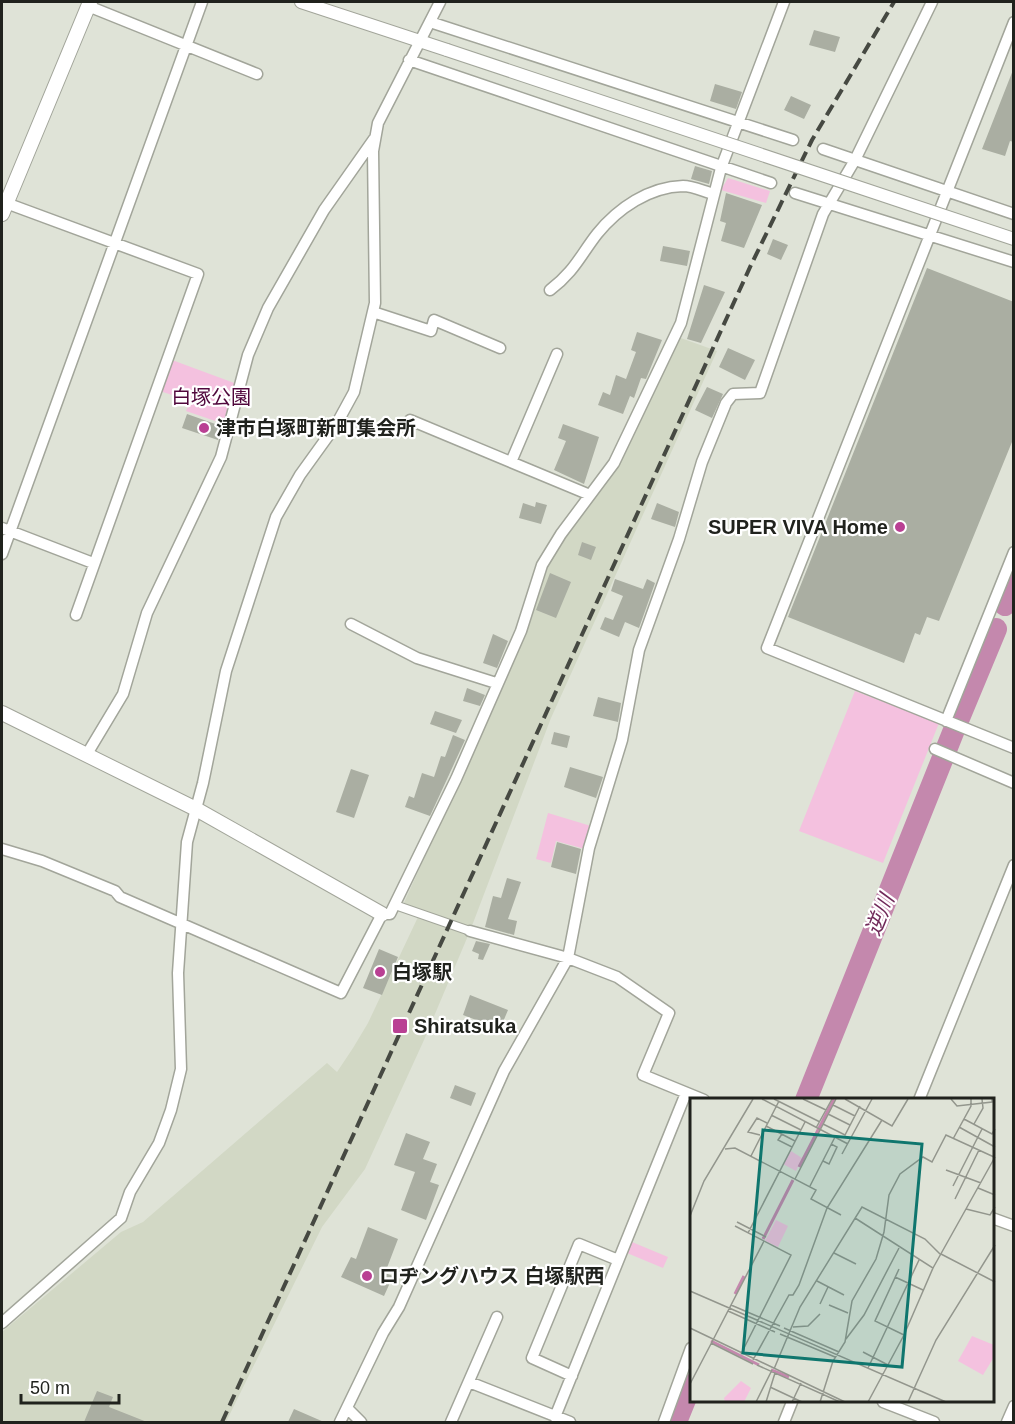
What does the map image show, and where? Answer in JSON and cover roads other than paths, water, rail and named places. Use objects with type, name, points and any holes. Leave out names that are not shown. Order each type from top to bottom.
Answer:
[{"type":"main road","points":[[4,208],[89,4]]},
{"type":"main road","points":[[2,713],[196,809],[382,914]]},
{"type":"street","points":[[2,554],[6,530],[116,244],[202,2]]},
{"type":"street","points":[[302,2],[1014,239]]},
{"type":"street","points":[[2,1323],[121,1218],[130,1192],[159,1143],[180,1081],[178,973],[187,842],[226,671],[268,537],[294,485],[336,425],[354,392],[374,312],[376,241],[373,151],[378,123],[440,2]]},
{"type":"street","points":[[2,849],[42,861],[341,993],[382,914],[390,914],[395,905],[456,779],[528,614],[542,565],[614,463],[681,322],[721,168],[784,2]]},
{"type":"street","points":[[340,1422],[383,1333],[399,1307],[504,1071],[568,958],[589,848],[622,740],[639,650],[679,539],[702,462],[730,398],[740,393],[760,393],[812,243],[829,204],[855,160],[932,2]]},
{"type":"street","points":[[89,4],[257,74]]},
{"type":"street","points":[[430,22],[793,140]]},
{"type":"street","points":[[1014,22],[767,648],[1014,748]]},
{"type":"street","points":[[409,60],[721,168],[771,183]]},
{"type":"street","points":[[87,754],[123,694],[147,613],[221,457],[248,355],[268,308],[324,210],[375,137]]},
{"type":"street","points":[[823,149],[1014,214]]},
{"type":"street","points":[[550,290],[569,275],[597,234],[621,208],[651,192],[684,186],[714,194]]},
{"type":"street","points":[[795,193],[1014,262]]},
{"type":"street","points":[[4,208],[116,244],[198,274],[76,615]]},
{"type":"street","points":[[374,312],[431,331],[434,320],[500,348]]},
{"type":"street","points":[[511,462],[557,354]]},
{"type":"street","points":[[410,420],[590,495]]},
{"type":"street","points":[[6,530],[93,563]]},
{"type":"street","points":[[946,720],[1014,552]]},
{"type":"street","points":[[351,624],[417,658],[496,683]]},
{"type":"street","points":[[935,749],[1014,783]]},
{"type":"street","points":[[920,1098],[1014,866]]},
{"type":"street","points":[[395,905],[470,931],[568,958],[617,977],[669,1013],[643,1075],[699,1098]]},
{"type":"street","points":[[555,1417],[686,1093]]},
{"type":"street","points":[[994,1218],[1014,1226]]},
{"type":"street","points":[[572,1376],[532,1358],[579,1244],[618,1260]]},
{"type":"street","points":[[451,1422],[497,1317]]},
{"type":"street","points":[[664,1422],[690,1351]]},
{"type":"street","points":[[468,1382],[570,1422]]},
{"type":"street","points":[[784,1422],[791,1403]]},
{"type":"street","points":[[890,1403],[934,1422]]},
{"type":"street","points":[[1007,1422],[1014,1406]]},
{"type":"street","points":[[348,1409],[361,1422]]},
{"type":"waterway","name":"逆川","points":[[1005,605],[1014,583]]},
{"type":"waterway","name":"逆川","points":[[959,718],[996,629]]},
{"type":"waterway","name":"逆川","points":[[807,1098],[954,730]]},
{"type":"waterway","name":"逆川","points":[[676,1422],[690,1387]]},
{"type":"railway","points":[[222,1422],[751,265],[812,140],[894,2]]},
{"type":"place","name":"津市白塚町新町集会所","points":[[204,428]]},
{"type":"place","name":"SUPER VIVA Home","points":[[900,527]]},
{"type":"place","name":"白塚駅","points":[[380,972]]},
{"type":"place","name":"Shiratsuka","points":[[400,1026]]},
{"type":"place","name":"ロヂングハウス 白塚駅西","points":[[367,1276]]},
{"type":"park label","name":"白塚公園","points":[[211,397]]}]
